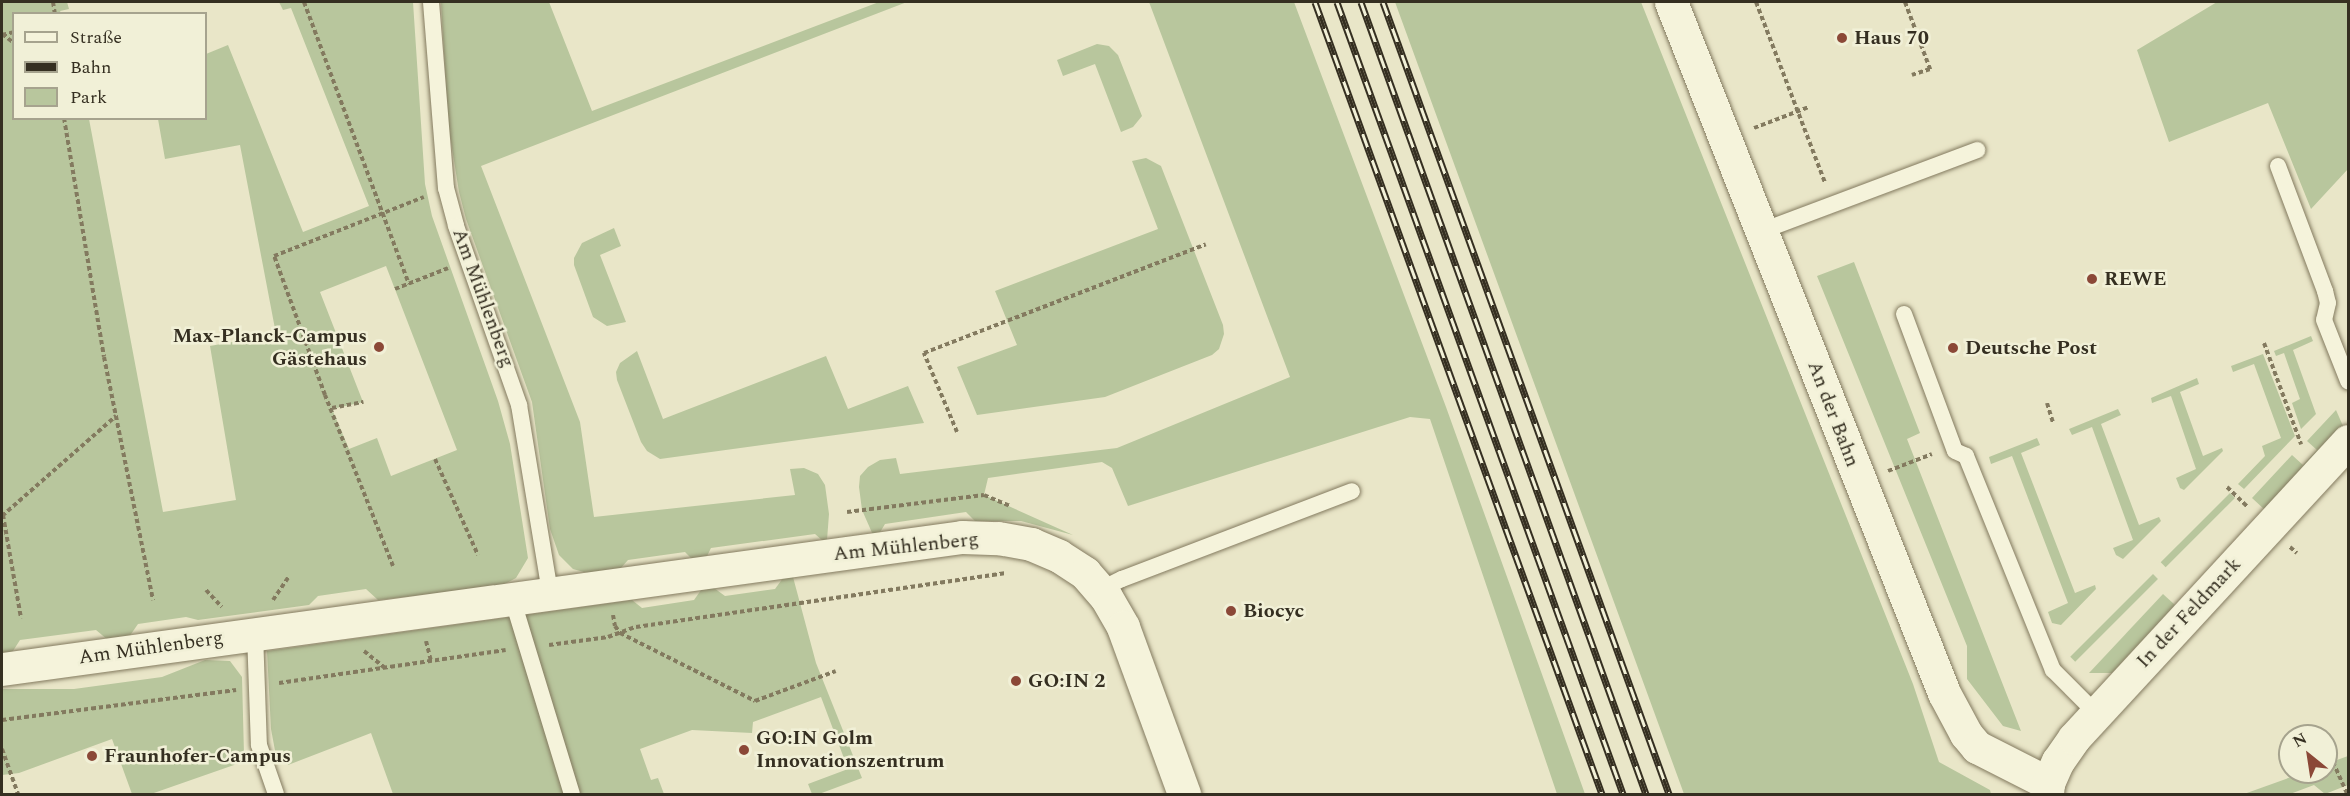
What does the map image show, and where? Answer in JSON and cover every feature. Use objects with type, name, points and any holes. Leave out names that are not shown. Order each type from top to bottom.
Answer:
[{"type":"street","name":"An der Bahn","points":[[1671,2],[1944,693],[1966,734],[1977,747],[2047,789]]},
{"type":"street","name":"In der Feldmark","points":[[2047,789],[2058,761],[2096,713],[2349,441]]},
{"type":"street","name":"Am Mühlenberg","points":[[2,669],[963,537],[998,538],[1031,544],[1059,556],[1085,573],[1100,590],[1123,627],[1184,795]]},
{"type":"lane","name":"Am Mühlenberg","points":[[431,2],[446,188],[468,260],[519,405],[550,593]]},
{"type":"lane","points":[[1762,231],[1977,150]]},
{"type":"lane","points":[[2278,166],[2325,291],[2328,303],[2324,320],[2349,381]]},
{"type":"lane","points":[[1904,314],[1955,451],[1966,456],[2054,670],[2096,713]]},
{"type":"lane","points":[[1100,590],[1122,579],[1352,491]]},
{"type":"lane","points":[[512,598],[572,795]]},
{"type":"lane","points":[[255,633],[259,745],[276,795]]},
{"type":"path","points":[[304,2],[409,284]]},
{"type":"path","points":[[1756,2],[1833,205]]},
{"type":"path","points":[[1905,2],[1930,69],[1912,75]]},
{"type":"path","points":[[1725,138],[1809,107]]},
{"type":"path","points":[[63,120],[116,416],[153,600]]},
{"type":"path","points":[[393,566],[274,256],[446,188]]},
{"type":"path","points":[[957,432],[924,353],[1206,244]]},
{"type":"path","points":[[395,290],[468,260]]},
{"type":"path","points":[[2264,343],[2301,444]]},
{"type":"path","points":[[332,408],[363,402]]},
{"type":"path","points":[[2047,403],[2053,423]]},
{"type":"path","points":[[21,618],[2,515],[116,416]]},
{"type":"path","points":[[1860,482],[1953,446]]},
{"type":"path","points":[[435,459],[478,555]]},
{"type":"path","points":[[553,644],[608,637],[659,623],[1012,572]]},
{"type":"path","points":[[607,585],[615,626],[620,633],[755,701],[836,671]]},
{"type":"path","points":[[2,749],[18,795]]},
{"type":"path","points":[[2338,774],[2347,795]]},
{"type":"green space","points":[[2,2],[67,2],[69,9],[60,12],[12,12],[12,120],[89,120],[163,512],[236,500],[210,346],[276,334],[240,145],[165,159],[158,120],[207,120],[207,54],[228,45],[303,232],[369,206],[291,8],[283,10],[279,2],[413,2],[425,184],[432,216],[498,401],[510,444],[528,558],[516,578],[501,586],[378,600],[366,589],[318,596],[309,605],[198,620],[186,617],[138,624],[129,637],[108,640],[96,630],[20,640],[11,654],[2,655]],"holes":[[[386,266],[457,450],[391,476],[377,438],[349,449],[332,409],[363,402],[320,292]]]},
{"type":"green space","points":[[441,2],[549,2],[592,111],[879,2],[907,2],[481,166],[580,422],[594,517],[795,495],[790,469],[804,468],[818,474],[825,485],[829,514],[827,540],[823,541],[815,534],[711,548],[706,558],[692,559],[685,552],[628,560],[620,569],[591,574],[573,569],[559,555],[550,529],[532,402],[466,219],[459,192],[448,123]]},
{"type":"green space","points":[[1149,2],[1294,2],[1446,407],[1585,794],[1557,794],[1430,419],[1410,417],[1128,506],[1112,468],[1102,462],[988,478],[984,495],[1073,535],[1021,521],[975,521],[966,512],[885,524],[879,534],[873,535],[862,510],[860,476],[868,467],[880,460],[896,458],[900,474],[1117,448],[1290,377]]},
{"type":"green space","points":[[1395,2],[1641,2],[1913,684],[1939,762],[1990,790],[1991,794],[1684,794]]},
{"type":"green space","points":[[2217,2],[2348,2],[2348,169],[2311,209],[2268,103],[2169,142],[2137,50]]},
{"type":"green space","points":[[1097,44],[1109,46],[1118,55],[1142,116],[1133,127],[1121,132],[1095,64],[1063,76],[1057,60]]},
{"type":"green space","points":[[1146,158],[1161,166],[1223,325],[1224,334],[1219,349],[1212,355],[1105,397],[977,415],[957,367],[1017,345],[995,291],[1158,229],[1132,161]]},
{"type":"green space","points":[[614,228],[621,246],[600,255],[626,322],[607,326],[593,317],[574,265],[574,258],[582,243]]},
{"type":"green space","points":[[1854,262],[1920,433],[1907,439],[2021,731],[2003,726],[1967,679],[1967,646],[1817,276]]},
{"type":"green space","points":[[2311,336],[2313,341],[2293,350],[2316,414],[2301,429],[2292,403],[2300,399],[2284,353],[2276,356],[2274,351]]},
{"type":"green space","points":[[637,351],[663,419],[826,356],[848,409],[908,386],[924,423],[660,459],[647,451],[641,442],[617,380],[616,372],[620,363]]},
{"type":"green space","points":[[2263,354],[2295,436],[2244,489],[2238,484],[2265,456],[2262,446],[2281,438],[2254,364],[2233,372],[2231,366]]},
{"type":"green space","points":[[2197,378],[2199,384],[2180,392],[2203,456],[2222,448],[2223,451],[2184,490],[2180,488],[2176,478],[2196,469],[2171,396],[2152,403],[2151,398]]},
{"type":"green space","points":[[2118,409],[2121,415],[2101,424],[2139,525],[2159,517],[2161,521],[2123,559],[2116,555],[2113,548],[2133,540],[2092,427],[2072,435],[2069,429]]},
{"type":"green space","points":[[2336,410],[2343,426],[2265,510],[2252,498],[2292,455],[2303,465],[2317,450],[2307,441]]},
{"type":"green space","points":[[2037,438],[2040,445],[2021,453],[2075,593],[2095,585],[2096,589],[2061,625],[2052,623],[2048,612],[2068,603],[2012,456],[1991,464],[1989,457]]},
{"type":"green space","points":[[2230,493],[2235,498],[2166,567],[2161,562]]},
{"type":"green space","points":[[2153,574],[2158,579],[2075,662],[2070,657]]},
{"type":"green space","points":[[793,577],[816,663],[862,778],[819,794],[812,794],[808,784],[848,769],[821,697],[753,722],[752,733],[692,730],[640,749],[651,780],[658,778],[664,794],[393,794],[371,733],[288,765],[283,753],[276,756],[271,729],[267,651],[632,600],[642,608],[694,600],[701,590],[714,588],[725,596],[775,589],[783,578]]},
{"type":"green space","points":[[2163,594],[2175,605],[2112,673],[2089,673]]},
{"type":"green space","points":[[205,660],[230,661],[242,677],[244,754],[234,765],[151,794],[132,794],[112,739],[19,773],[2,775],[2,689],[74,689],[162,677]]},
{"type":"green space","points":[[2348,756],[2348,785],[2325,794],[2314,785],[2290,794],[2244,794],[2278,782],[2278,784],[2338,784],[2338,760]]},
{"type":"railway","points":[[1315,2],[1602,794]]},
{"type":"railway","points":[[1337,2],[1623,794]]},
{"type":"railway","points":[[1361,2],[1646,794]]},
{"type":"railway","points":[[1383,2],[1669,794]]},
{"type":"place","name":"Haus 70","points":[[1842,38]]},
{"type":"place","name":"REWE","points":[[2092,279]]},
{"type":"place","name":"Max-Planck-Campus Gästehaus","points":[[379,347]]},
{"type":"place","name":"Deutsche Post","points":[[1953,348]]},
{"type":"place","name":"Biocyc","points":[[1231,611]]},
{"type":"place","name":"GO:IN 2","points":[[1016,681]]},
{"type":"place","name":"GO:IN Golm Innovationszentrum","points":[[744,750]]},
{"type":"place","name":"Fraunhofer-Campus","points":[[92,756]]}]
